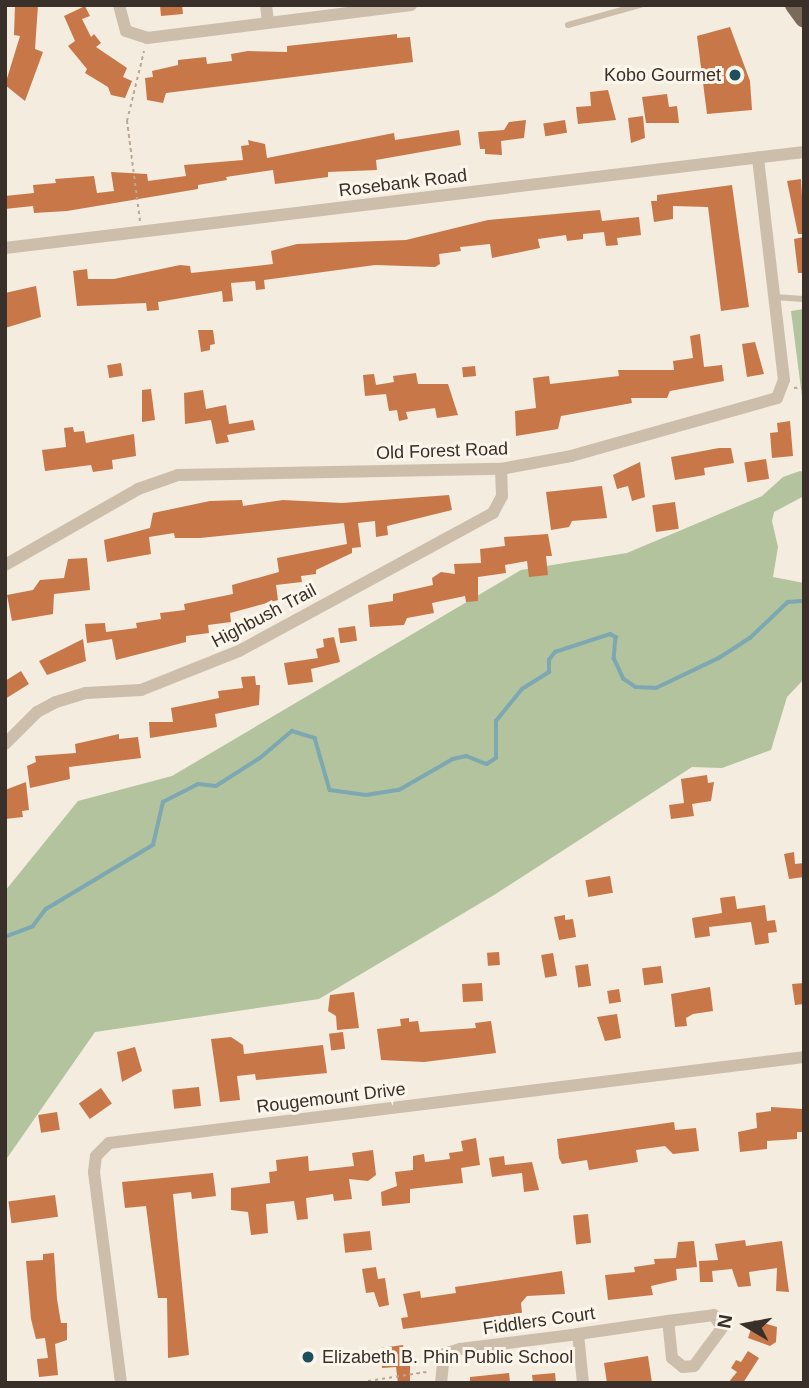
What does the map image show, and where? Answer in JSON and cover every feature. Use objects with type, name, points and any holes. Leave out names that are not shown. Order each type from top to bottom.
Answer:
[{"type":"main road","points":[[794,5],[804,19]]},
{"type":"street","points":[[119,5],[125,31],[147,38],[411,5]]},
{"type":"street","points":[[266,5],[268,22]]},
{"type":"street","name":"Rosebank Road","points":[[5,248],[141,229],[804,152]]},
{"type":"street","name":"Old Forest Road","points":[[5,565],[138,489],[178,475],[500,469],[571,456],[777,398],[784,380],[758,159]]},
{"type":"street","name":"Highbush Trail","points":[[5,744],[37,712],[57,702],[86,692],[141,690],[239,652],[493,513],[502,496],[500,469]]},
{"type":"street","name":"Rougemount Drive","points":[[121,1383],[94,1172],[96,1156],[108,1143],[804,1057]]},
{"type":"street","name":"Fiddlers Court","points":[[441,1383],[444,1354],[668,1321],[714,1315],[722,1328],[694,1366],[683,1367],[672,1358],[668,1321]]},
{"type":"street","points":[[578,1334],[583,1383]]},
{"type":"lane","points":[[598,5],[603,15]]},
{"type":"lane","points":[[568,25],[640,5]]},
{"type":"lane","points":[[774,296],[804,299]]},
{"type":"path","points":[[141,229],[127,121],[147,38]]},
{"type":"path","points":[[368,1381],[426,1372]]},
{"type":"green space","points":[[804,309],[804,412],[791,311]]},
{"type":"green space","points":[[804,472],[804,496],[774,512],[772,521],[778,547],[773,577],[804,583],[804,679],[787,697],[771,750],[722,768],[692,767],[494,895],[319,999],[95,1032],[5,1161],[5,891],[78,801],[172,776],[521,570],[627,553],[762,496],[783,477]]},
{"type":"building","points":[[15,5],[38,5],[35,49],[43,52],[25,101],[5,85],[20,36],[14,35]]},
{"type":"building","points":[[160,5],[182,5],[183,14],[161,16]]},
{"type":"building","points":[[85,6],[90,16],[82,19],[91,37],[94,34],[101,43],[96,47],[127,68],[123,77],[132,81],[125,98],[111,95],[108,87],[85,73],[87,69],[68,46],[75,41],[64,16]]},
{"type":"building","points":[[730,27],[750,81],[752,110],[707,114],[697,36]]},
{"type":"building","points":[[397,34],[397,38],[410,37],[413,62],[166,93],[163,103],[147,100],[145,78],[153,77],[152,71],[178,65],[178,60],[206,57],[207,64],[232,61],[231,54],[248,51],[287,52],[287,46]]},
{"type":"building","points":[[608,90],[616,120],[578,124],[576,107],[591,106],[590,92]]},
{"type":"building","points":[[667,94],[669,107],[677,106],[679,123],[646,123],[642,97]]},
{"type":"building","points":[[643,116],[645,138],[631,143],[628,118]]},
{"type":"building","points":[[526,120],[524,138],[501,141],[502,155],[485,154],[485,149],[480,149],[478,132],[504,130],[509,122]]},
{"type":"building","points":[[565,120],[567,133],[545,136],[543,123]]},
{"type":"building","points":[[459,130],[461,145],[376,160],[377,170],[328,172],[328,177],[275,184],[273,170],[226,177],[227,180],[198,185],[198,189],[67,211],[34,213],[33,206],[5,209],[5,196],[34,193],[33,185],[56,183],[55,179],[94,176],[97,193],[114,191],[111,172],[147,174],[148,181],[186,176],[184,165],[243,160],[241,146],[249,145],[248,140],[265,144],[267,158],[394,133],[395,140]]},
{"type":"building","points":[[801,179],[804,234],[798,234],[787,181]]},
{"type":"building","points":[[732,185],[749,307],[721,311],[708,207],[673,206],[673,219],[654,222],[651,201],[657,201],[657,195]]},
{"type":"building","points":[[600,210],[602,221],[639,217],[641,235],[617,238],[618,245],[606,246],[604,232],[583,234],[583,239],[567,241],[566,235],[538,239],[540,248],[492,258],[490,244],[460,247],[461,251],[439,254],[440,264],[435,267],[375,265],[264,280],[265,289],[256,290],[255,281],[231,283],[233,301],[223,302],[222,291],[158,302],[159,310],[147,311],[146,303],[77,306],[73,271],[87,269],[88,279],[114,279],[180,265],[190,266],[191,273],[273,264],[271,251],[297,244],[406,240],[488,220]]},
{"type":"building","points":[[804,237],[804,273],[798,273],[794,239]]},
{"type":"building","points":[[36,286],[41,317],[5,328],[5,293]]},
{"type":"building","points":[[198,330],[213,330],[215,344],[210,345],[210,350],[201,352]]},
{"type":"building","points":[[700,334],[704,367],[722,365],[724,381],[670,391],[667,398],[631,398],[632,403],[561,416],[558,429],[516,436],[515,411],[536,408],[533,378],[549,376],[550,384],[619,376],[618,370],[674,370],[673,361],[693,358],[690,336]]},
{"type":"building","points":[[755,342],[764,374],[747,377],[742,344]]},
{"type":"building","points":[[121,363],[123,376],[109,378],[107,365]]},
{"type":"building","points":[[475,366],[476,376],[463,377],[462,367]]},
{"type":"building","points":[[416,373],[418,384],[448,384],[458,415],[437,418],[435,408],[406,412],[408,419],[399,421],[397,410],[389,411],[386,394],[365,396],[363,375],[374,374],[376,385],[394,382],[393,376]]},
{"type":"building","points":[[151,389],[155,420],[142,422],[142,390]]},
{"type":"building","points":[[203,390],[206,409],[226,405],[229,424],[253,420],[255,430],[227,435],[229,442],[216,444],[211,420],[185,424],[184,393]]},
{"type":"building","points":[[790,421],[793,456],[772,458],[770,433],[778,432],[777,423]]},
{"type":"building","points":[[73,427],[74,432],[84,431],[86,443],[134,434],[136,456],[112,460],[113,469],[93,472],[91,465],[45,471],[42,450],[66,447],[64,428]]},
{"type":"building","points":[[731,448],[734,463],[704,468],[705,475],[675,480],[671,457]]},
{"type":"building","points":[[766,459],[769,479],[747,482],[744,462]]},
{"type":"building","points":[[640,462],[645,497],[632,501],[628,486],[617,489],[613,475]]},
{"type":"building","points":[[602,486],[607,518],[572,521],[569,527],[551,530],[546,492]]},
{"type":"building","points":[[449,495],[452,510],[387,526],[388,535],[376,537],[375,521],[358,523],[361,547],[352,548],[352,553],[316,570],[316,574],[301,576],[302,582],[276,585],[278,600],[230,613],[231,622],[208,625],[209,633],[186,636],[186,642],[116,660],[112,639],[87,643],[85,624],[105,623],[106,632],[137,628],[136,623],[161,619],[160,613],[185,610],[184,604],[233,594],[232,585],[279,572],[277,558],[347,544],[344,523],[200,538],[175,538],[174,533],[149,537],[151,554],[107,562],[104,540],[150,528],[153,513],[210,501],[242,500],[243,506],[283,500],[342,503]]},
{"type":"building","points":[[675,502],[679,529],[656,532],[652,505]]},
{"type":"building","points":[[548,534],[552,556],[546,556],[548,575],[529,577],[527,561],[505,565],[506,573],[478,577],[478,601],[466,602],[465,596],[432,603],[434,613],[407,618],[404,625],[370,627],[368,605],[393,601],[393,594],[433,585],[432,578],[441,572],[455,574],[454,564],[481,563],[480,549],[505,546],[504,537]]},
{"type":"building","points":[[87,558],[90,590],[54,594],[53,614],[12,621],[7,595],[33,590],[40,580],[64,578],[68,559]]},
{"type":"building","points":[[355,626],[357,641],[340,643],[338,628]]},
{"type":"building","points":[[334,637],[340,662],[311,669],[313,682],[288,685],[284,663],[318,658],[316,649],[324,647],[323,639]]},
{"type":"building","points":[[83,639],[86,661],[47,675],[39,661]]},
{"type":"building","points":[[21,671],[29,684],[5,699],[5,681]]},
{"type":"building","points":[[255,676],[256,685],[260,685],[259,705],[215,714],[217,727],[150,738],[149,722],[173,722],[171,708],[219,698],[218,691],[243,688],[241,677]]},
{"type":"building","points":[[119,734],[119,739],[138,737],[141,758],[69,767],[70,779],[30,788],[27,766],[36,762],[35,756],[76,753],[75,744]]},
{"type":"building","points":[[707,775],[708,783],[714,782],[711,801],[692,804],[694,816],[671,819],[669,805],[684,803],[681,779]]},
{"type":"building","points":[[26,782],[29,810],[22,811],[23,817],[5,819],[5,790]]},
{"type":"building","points":[[794,852],[795,864],[804,863],[804,877],[789,879],[784,854]]},
{"type":"building","points":[[610,876],[613,893],[588,897],[585,880]]},
{"type":"building","points":[[735,896],[737,909],[765,905],[767,921],[775,920],[777,932],[768,933],[769,943],[755,945],[751,922],[709,927],[710,936],[695,938],[692,918],[722,913],[720,898]]},
{"type":"building","points":[[565,915],[565,920],[573,919],[576,937],[559,940],[554,917]]},
{"type":"building","points":[[499,952],[500,965],[488,966],[487,953]]},
{"type":"building","points":[[553,953],[557,976],[545,978],[541,955]]},
{"type":"building","points":[[588,964],[591,986],[578,988],[575,966]]},
{"type":"building","points":[[661,966],[663,983],[644,985],[642,968]]},
{"type":"building","points":[[482,983],[483,1001],[463,1002],[462,984]]},
{"type":"building","points":[[804,983],[804,1004],[795,1005],[792,984]]},
{"type":"building","points":[[710,987],[713,1011],[693,1014],[686,1018],[687,1026],[675,1027],[671,994]]},
{"type":"building","points":[[619,989],[621,1002],[609,1004],[607,991]]},
{"type":"building","points":[[354,992],[359,1028],[337,1030],[336,1016],[328,1011],[330,995]]},
{"type":"building","points":[[617,1014],[621,1038],[605,1041],[597,1017]]},
{"type":"building","points":[[409,1018],[409,1022],[418,1021],[420,1032],[476,1028],[475,1023],[491,1021],[496,1053],[424,1062],[381,1060],[377,1029],[401,1026],[400,1019]]},
{"type":"building","points":[[343,1032],[345,1049],[331,1051],[329,1034]]},
{"type":"building","points":[[231,1037],[243,1045],[244,1054],[323,1045],[327,1073],[256,1080],[255,1074],[237,1076],[240,1100],[220,1102],[211,1039]]},
{"type":"building","points":[[135,1047],[142,1071],[122,1082],[117,1052]]},
{"type":"building","points":[[199,1087],[201,1106],[174,1109],[172,1090]]},
{"type":"building","points":[[101,1088],[112,1104],[90,1119],[79,1103]]},
{"type":"building","points":[[771,1107],[803,1109],[804,1132],[797,1132],[797,1139],[767,1141],[767,1149],[740,1152],[738,1132],[757,1128],[756,1113],[771,1111]]},
{"type":"building","points":[[57,1112],[60,1130],[41,1133],[38,1115]]},
{"type":"building","points":[[674,1122],[675,1130],[696,1128],[699,1151],[673,1154],[665,1146],[636,1150],[638,1162],[589,1170],[587,1160],[562,1164],[559,1158],[557,1139]]},
{"type":"building","points":[[476,1138],[480,1165],[461,1168],[463,1183],[410,1189],[410,1203],[382,1206],[381,1192],[397,1186],[395,1172],[413,1170],[413,1156],[424,1154],[425,1162],[450,1159],[449,1153],[463,1151],[461,1141]]},
{"type":"building","points":[[373,1150],[376,1175],[368,1181],[349,1179],[352,1199],[334,1201],[333,1194],[306,1198],[308,1219],[297,1220],[294,1201],[266,1204],[268,1233],[251,1235],[248,1212],[231,1210],[231,1188],[270,1183],[269,1172],[277,1171],[276,1160],[308,1156],[309,1171],[354,1166],[352,1153]]},
{"type":"building","points":[[504,1156],[505,1165],[532,1162],[539,1190],[524,1192],[522,1173],[492,1177],[489,1158]]},
{"type":"building","points":[[213,1173],[216,1196],[192,1199],[191,1192],[173,1194],[189,1355],[168,1358],[167,1298],[158,1298],[146,1206],[125,1208],[122,1182]]},
{"type":"building","points":[[55,1195],[58,1217],[12,1223],[8,1202]]},
{"type":"building","points":[[588,1214],[591,1243],[576,1244],[573,1216]]},
{"type":"building","points":[[370,1231],[372,1250],[345,1253],[343,1234]]},
{"type":"building","points":[[745,1240],[746,1246],[782,1241],[789,1292],[776,1291],[777,1268],[749,1272],[751,1286],[738,1287],[732,1269],[712,1271],[713,1282],[700,1282],[699,1261],[718,1260],[715,1244]]},
{"type":"building","points":[[694,1241],[697,1267],[676,1269],[677,1280],[651,1286],[653,1295],[608,1300],[605,1275],[635,1272],[634,1267],[655,1264],[654,1259],[676,1258],[678,1242]]},
{"type":"building","points":[[54,1253],[57,1299],[61,1323],[67,1323],[67,1340],[55,1344],[58,1375],[39,1377],[37,1359],[48,1358],[45,1338],[36,1339],[31,1319],[26,1261],[43,1260],[43,1254]]},
{"type":"building","points":[[376,1267],[378,1279],[385,1278],[389,1305],[379,1307],[374,1292],[366,1293],[362,1269]]},
{"type":"building","points":[[562,1271],[565,1294],[527,1296],[521,1303],[522,1313],[403,1329],[401,1318],[408,1317],[403,1294],[420,1291],[421,1298],[456,1293],[455,1287]]},
{"type":"building","points":[[754,1320],[777,1327],[776,1342],[770,1346],[748,1338]]},
{"type":"building","points":[[403,1345],[405,1358],[410,1357],[410,1383],[398,1383],[396,1367],[382,1368],[381,1348]]},
{"type":"building","points":[[748,1351],[759,1358],[743,1383],[728,1383],[737,1372],[731,1368],[736,1360],[741,1362]]},
{"type":"building","points":[[648,1356],[652,1383],[607,1383],[604,1363]]},
{"type":"building","points":[[509,1373],[510,1383],[470,1383],[470,1377]]},
{"type":"building","points":[[555,1373],[556,1383],[533,1383],[532,1375]]},
{"type":"waterway","points":[[5,937],[33,926],[46,909],[153,845],[163,802],[198,784],[216,786],[260,758],[292,731],[315,738],[330,790],[366,795],[399,790],[453,759],[466,756],[487,764],[496,758],[496,721],[522,689],[549,672],[549,660],[555,652],[610,634],[616,637],[614,658],[624,679],[636,687],[656,688],[719,658],[750,638],[788,602],[804,601]]},
{"type":"place","name":"Kobo Gourmet","points":[[735,75]]},
{"type":"place","name":"Elizabeth B. Phin Public School","points":[[308,1357]]}]
